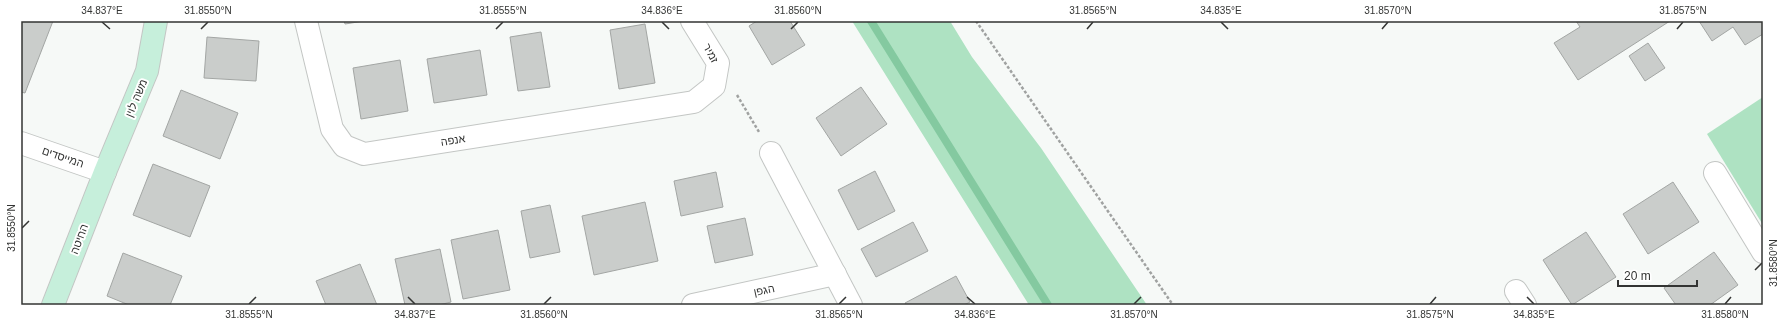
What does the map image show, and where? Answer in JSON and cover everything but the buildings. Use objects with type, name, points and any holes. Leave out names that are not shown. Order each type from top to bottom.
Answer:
[{"type":"main road","name":"משה לוין","points":[[105,172],[147,71],[156,21]]},
{"type":"main road","name":"החיטה","points":[[53,305],[105,172]]},
{"type":"street","name":"אנפה","points":[[306,21],[332,129],[344,146],[364,154],[694,102]]},
{"type":"street","name":"זמיר","points":[[692,21],[718,64],[714,86],[694,102]]},
{"type":"street","name":"המייסדים","points":[[21,143],[105,172]]},
{"type":"street","points":[[772,153],[851,305]]},
{"type":"street","points":[[1715,173],[1763,252]]},
{"type":"street","name":"הגפן","points":[[693,305],[835,274]]},
{"type":"path","points":[[976,21],[1173,305]]},
{"type":"path","points":[[718,64],[772,153]]},
{"type":"green space","points":[[852,21],[950,21],[972,57],[1041,148],[1147,305],[1029,305]]},
{"type":"green space","points":[[1763,97],[1763,225],[1707,134]]},
{"type":"waterway","points":[[871,21],[1048,305]]}]
